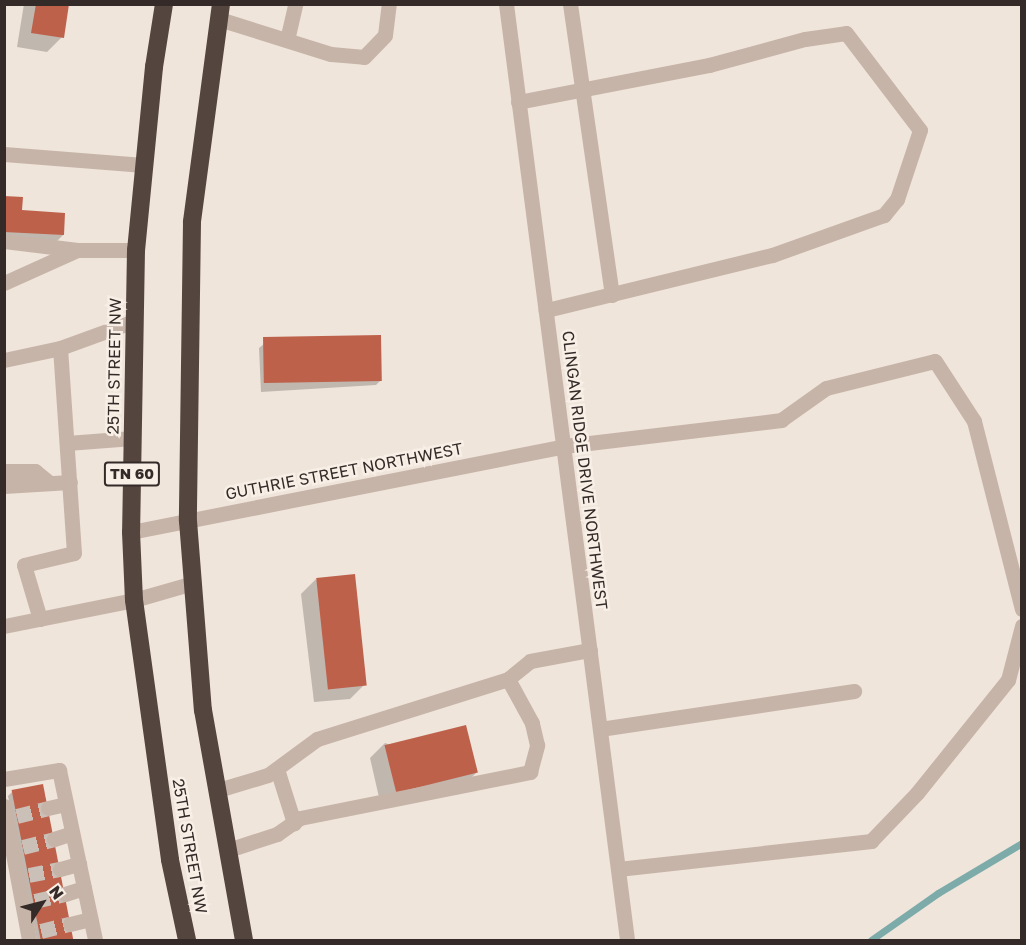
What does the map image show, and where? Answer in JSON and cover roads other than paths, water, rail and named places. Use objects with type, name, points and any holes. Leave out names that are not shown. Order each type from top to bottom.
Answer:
[{"type":"highway","name":"25TH STREET NW","points":[[164,4],[135,250],[131,532],[134,600],[170,860],[188,940]]},
{"type":"highway","points":[[220,12],[192,222],[189,521],[203,710],[244,940]]},
{"type":"street","points":[[287,40],[295,4]]},
{"type":"street","points":[[220,12],[287,40],[331,54],[364,57],[385,35],[389,4]]},
{"type":"street","name":"CLINGAN RIDGE DRIVE NORTHWEST","points":[[506,4],[627,940]]},
{"type":"street","points":[[570,4],[580,90],[612,295]]},
{"type":"street","points":[[518,102],[710,65],[805,39],[846,33],[920,130],[897,199],[884,215],[772,255],[546,310]]},
{"type":"street","points":[[4,154],[144,165]]},
{"type":"street","points":[[4,241],[77,250],[135,250]]},
{"type":"street","points":[[4,283],[77,250]]},
{"type":"street","points":[[4,360],[24,359],[134,321]]},
{"type":"street","points":[[40,619],[24,565],[74,553],[60,348]]},
{"type":"street","name":"GUTHRIE STREET NORTHWEST","points":[[131,532],[564,446],[782,420],[826,388],[935,361],[974,421],[1022,609]]},
{"type":"street","points":[[67,443],[133,438]]},
{"type":"street","points":[[4,471],[35,471],[50,483]]},
{"type":"street","points":[[4,486],[70,482]]},
{"type":"street","points":[[4,626],[134,600],[193,583]]},
{"type":"street","points":[[618,869],[871,841],[917,793],[1008,680],[1022,627]]},
{"type":"street","points":[[218,790],[268,775],[317,739],[508,678],[530,661],[590,650]]},
{"type":"street","points":[[228,850],[277,834],[300,818],[530,772],[537,745],[532,723],[508,678]]},
{"type":"street","points":[[600,729],[854,691]]},
{"type":"street","points":[[277,769],[294,823]]},
{"type":"street","points":[[4,779],[59,770],[95,940]]},
{"type":"street","points":[[48,808],[66,804]]},
{"type":"street","points":[[10,814],[32,935]]},
{"type":"street","points":[[54,839],[72,833]]},
{"type":"street","points":[[60,868],[79,864]]},
{"type":"street","points":[[65,894],[84,888]]},
{"type":"street","points":[[70,924],[90,919]]},
{"type":"waterway","points":[[871,940],[938,893],[1022,843]]},
{"type":"tunnel","points":[[17,816],[48,808]]},
{"type":"tunnel","points":[[23,847],[54,839]]},
{"type":"tunnel","points":[[29,875],[60,869]]},
{"type":"tunnel","points":[[35,901],[65,894]]},
{"type":"tunnel","points":[[41,931],[70,924]]}]
